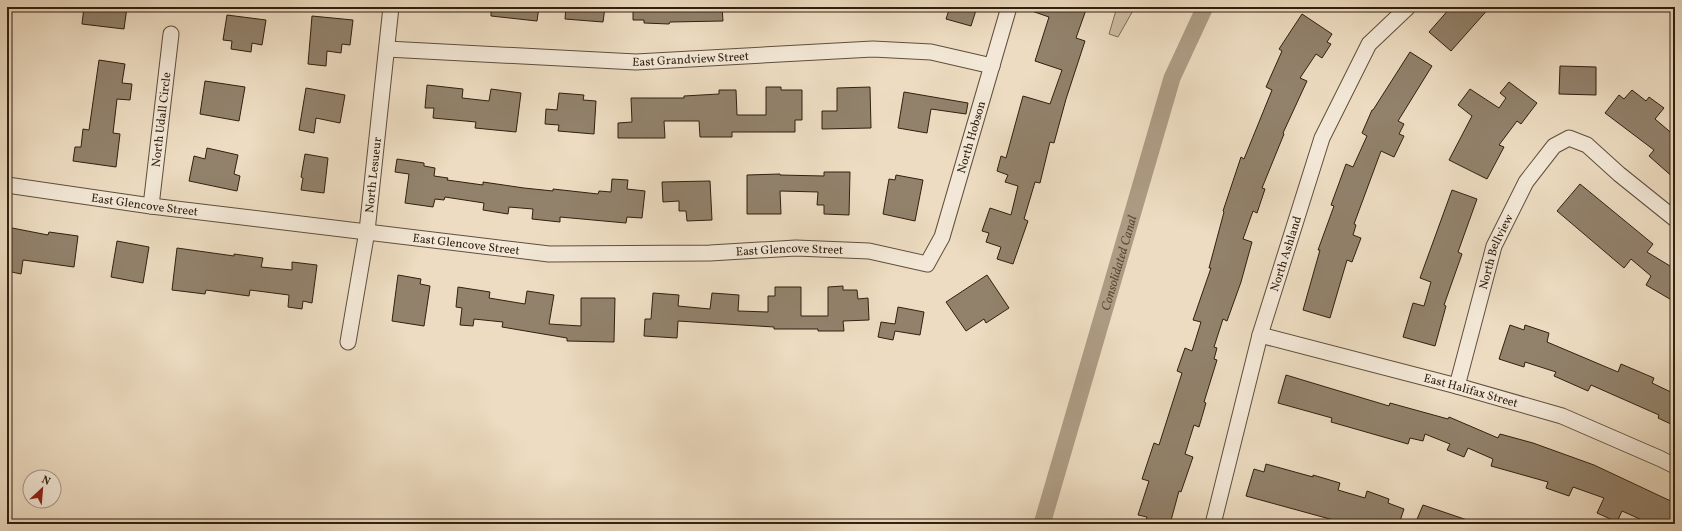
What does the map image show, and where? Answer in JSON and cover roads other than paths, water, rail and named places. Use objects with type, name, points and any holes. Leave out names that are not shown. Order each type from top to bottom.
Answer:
[{"type":"street","name":"North Lesueur","points":[[348,342],[367,231],[391,7]]},
{"type":"street","name":"North Hobson","points":[[927,264],[942,237],[1009,7]]},
{"type":"street","name":"North Ashland","points":[[1213,524],[1260,336],[1322,138],[1370,44],[1408,7]]},
{"type":"street","name":"North Udall Circle","points":[[151,206],[171,34]]},
{"type":"street","name":"East Grandview Street","points":[[387,49],[636,62],[873,49],[931,52],[992,66]]},
{"type":"street","name":"North Bellview","points":[[1457,386],[1494,246],[1526,182],[1554,146],[1569,138],[1587,146],[1675,219]]},
{"type":"street","name":"East Glencove Street","points":[[7,185],[151,206],[549,254],[710,253],[796,248],[868,251],[927,264]]},
{"type":"street","name":"East Halifax Street","points":[[1260,336],[1457,386],[1562,416],[1675,466]]},
{"type":"waterway","name":"Consolidated Canal","points":[[1042,524],[1172,78],[1205,7]]}]
